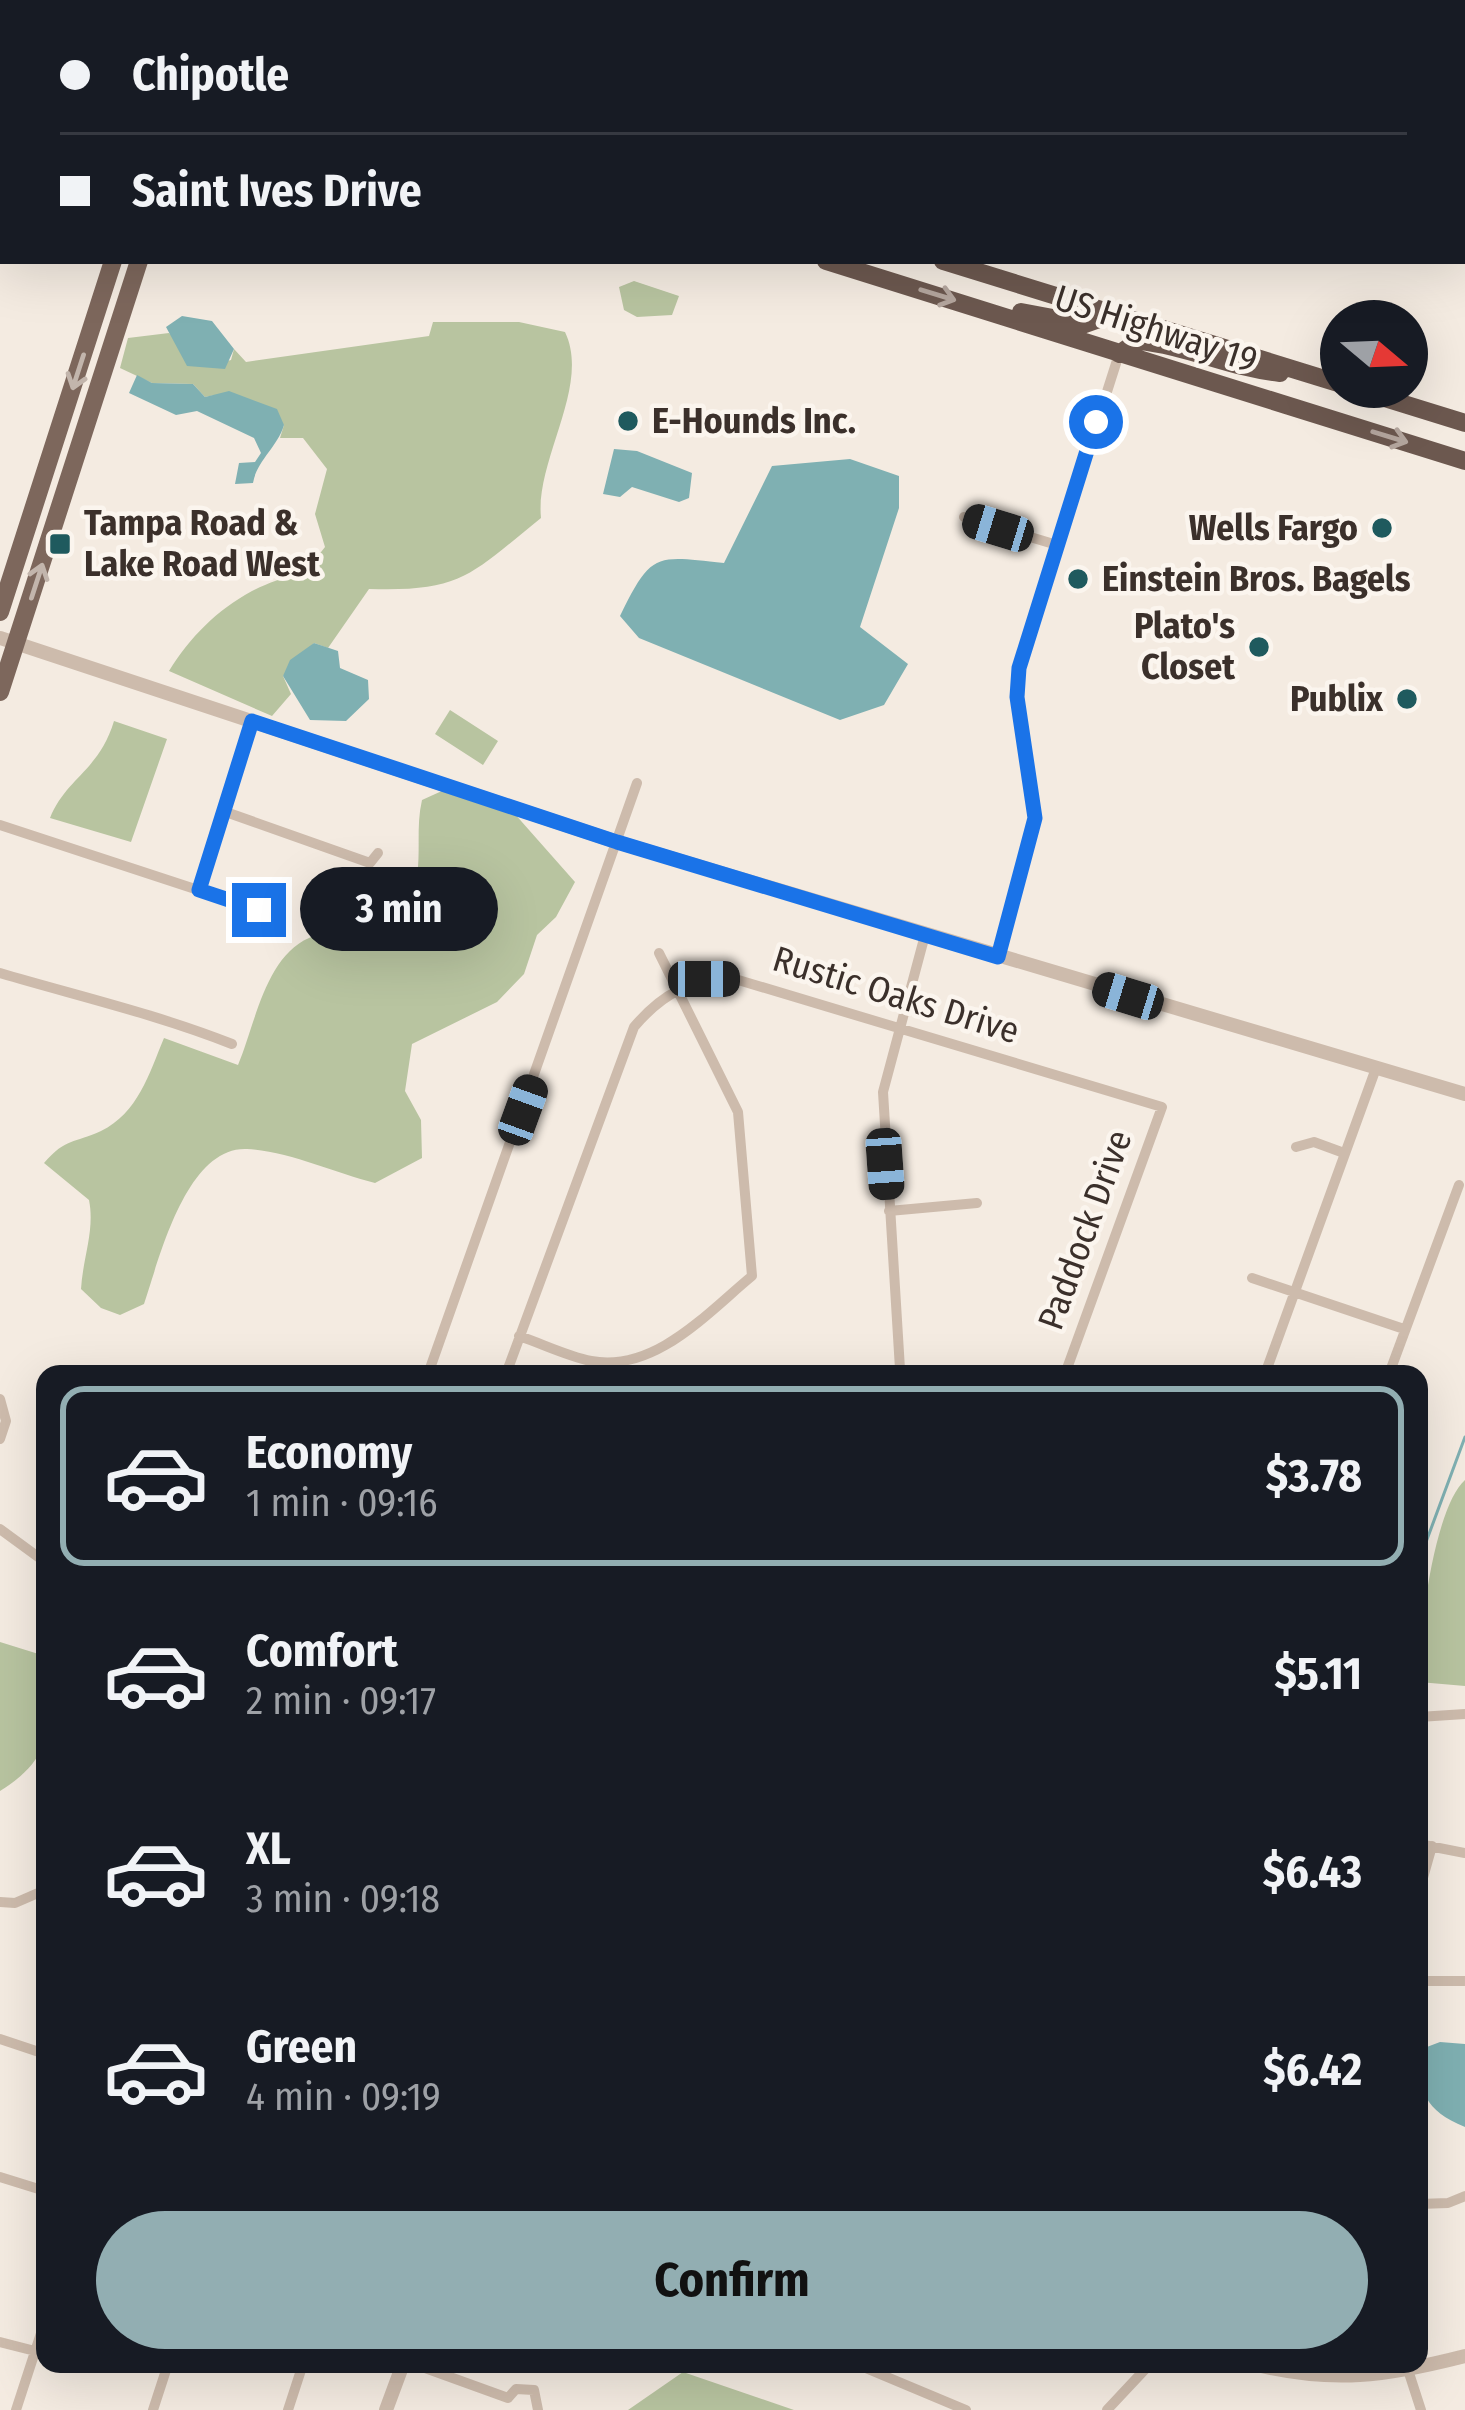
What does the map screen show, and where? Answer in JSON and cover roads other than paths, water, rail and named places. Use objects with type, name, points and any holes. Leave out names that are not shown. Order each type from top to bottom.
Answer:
[{"type":"highway","name":"US Highway 19","points":[[836,264],[1465,461]]},
{"type":"highway","name":"US Highway 19","points":[[953,264],[1320,378]]},
{"type":"highway","points":[[1012,318],[1024,310],[1085,324],[1114,314]]},
{"type":"highway","points":[[1119,354],[1138,340],[1246,370],[1320,378]]},
{"type":"highway","name":"US Highway 19","points":[[1416,408],[1465,423]]},
{"type":"main road","points":[[103,377],[105,337],[119,292],[107,264]]},
{"type":"main road","points":[[0,612],[107,264]]},
{"type":"main road","points":[[0,692],[8,641],[103,377],[138,264]]},
{"type":"street","points":[[998,957],[1035,818],[1017,681],[1119,354]]},
{"type":"street","points":[[964,518],[1057,545]]},
{"type":"street","points":[[8,641],[617,842],[1465,1094]]},
{"type":"street","points":[[199,890],[252,721]]},
{"type":"street","points":[[431,1365],[637,783]]},
{"type":"street","points":[[224,811],[370,863],[378,853]]},
{"type":"street","points":[[0,825],[259,910]]},
{"type":"street","points":[[900,1365],[881,1117],[885,1068],[925,935]]},
{"type":"street","points":[[519,1336],[594,1362],[638,1358],[662,1349],[752,1276],[738,1112],[659,953]]},
{"type":"street","points":[[0,973],[99,1004],[156,1014],[232,1044]]},
{"type":"street","name":"Rustic Oaks Drive","points":[[680,988],[704,979],[735,979],[1162,1107]]},
{"type":"street","points":[[509,1365],[634,1027],[655,1002],[680,988]]},
{"type":"street","points":[[1268,1365],[1375,1071]]},
{"type":"street","name":"Paddock Drive","points":[[1068,1365],[1162,1107]]},
{"type":"street","points":[[1296,1147],[1314,1142],[1344,1154]]},
{"type":"street","points":[[1392,1365],[1459,1185]]},
{"type":"street","points":[[889,1211],[977,1203]]},
{"type":"street","points":[[1252,1278],[1404,1329]]},
{"type":"street","points":[[0,1399],[6,1421],[0,1439]]},
{"type":"street","points":[[0,1529],[36,1555]]},
{"type":"street","points":[[1428,1716],[1465,1714]]},
{"type":"street","points":[[1428,1846],[1465,1853]]},
{"type":"street","points":[[0,1902],[15,1903],[36,1894]]},
{"type":"street","points":[[1428,1981],[1465,1981]]},
{"type":"street","points":[[0,2039],[36,2051]]},
{"type":"street","points":[[0,2177],[36,2188]]},
{"type":"street","points":[[1428,2204],[1448,2204],[1465,2196]]},
{"type":"street","points":[[0,2342],[35,2351]]},
{"type":"street","points":[[16,2410],[36,2348]]},
{"type":"street","points":[[1428,2367],[1465,2356]]},
{"type":"street","points":[[153,2410],[165,2373]]},
{"type":"street","points":[[288,2410],[300,2373]]},
{"type":"street","points":[[386,2410],[400,2373]]},
{"type":"street","points":[[435,2373],[509,2404],[516,2389],[535,2390],[538,2410]]},
{"type":"street","points":[[878,2373],[966,2410]]},
{"type":"street","points":[[1107,2410],[1142,2373]]},
{"type":"street","points":[[1307,2373],[1408,2373],[1421,2410]]},
{"type":"water","points":[[182,316],[212,321],[234,349],[225,369],[187,366],[166,327]]},
{"type":"water","points":[[137,375],[152,383],[193,384],[205,397],[229,391],[277,409],[284,425],[253,483],[235,484],[239,463],[255,462],[261,453],[254,438],[197,411],[176,415],[129,393]]},
{"type":"water","points":[[614,449],[637,451],[692,473],[689,498],[679,502],[632,487],[620,497],[603,494]]},
{"type":"water","points":[[850,459],[899,476],[899,508],[860,627],[908,664],[884,705],[840,720],[639,638],[620,616],[640,579],[658,563],[683,559],[724,563],[772,466]]},
{"type":"water","points":[[314,643],[338,651],[340,668],[368,680],[369,699],[346,721],[310,720],[283,676],[290,660]]},
{"type":"water","points":[[1440,2042],[1465,2044],[1465,2127],[1441,2114],[1428,2100],[1428,2047]]},
{"type":"waterway","points":[[1428,1537],[1465,1437]]},
{"type":"place","name":"E-Hounds Inc.","points":[[628,421]]},
{"type":"place","name":"Wells Fargo","points":[[1382,528]]},
{"type":"place","name":"Tampa Road & Lake Road West","points":[[60,544]]},
{"type":"place","name":"Einstein Bros. Bagels","points":[[1078,579]]},
{"type":"place","name":"Plato's Closet","points":[[1259,647]]},
{"type":"place","name":"Publix","points":[[1407,699]]}]
